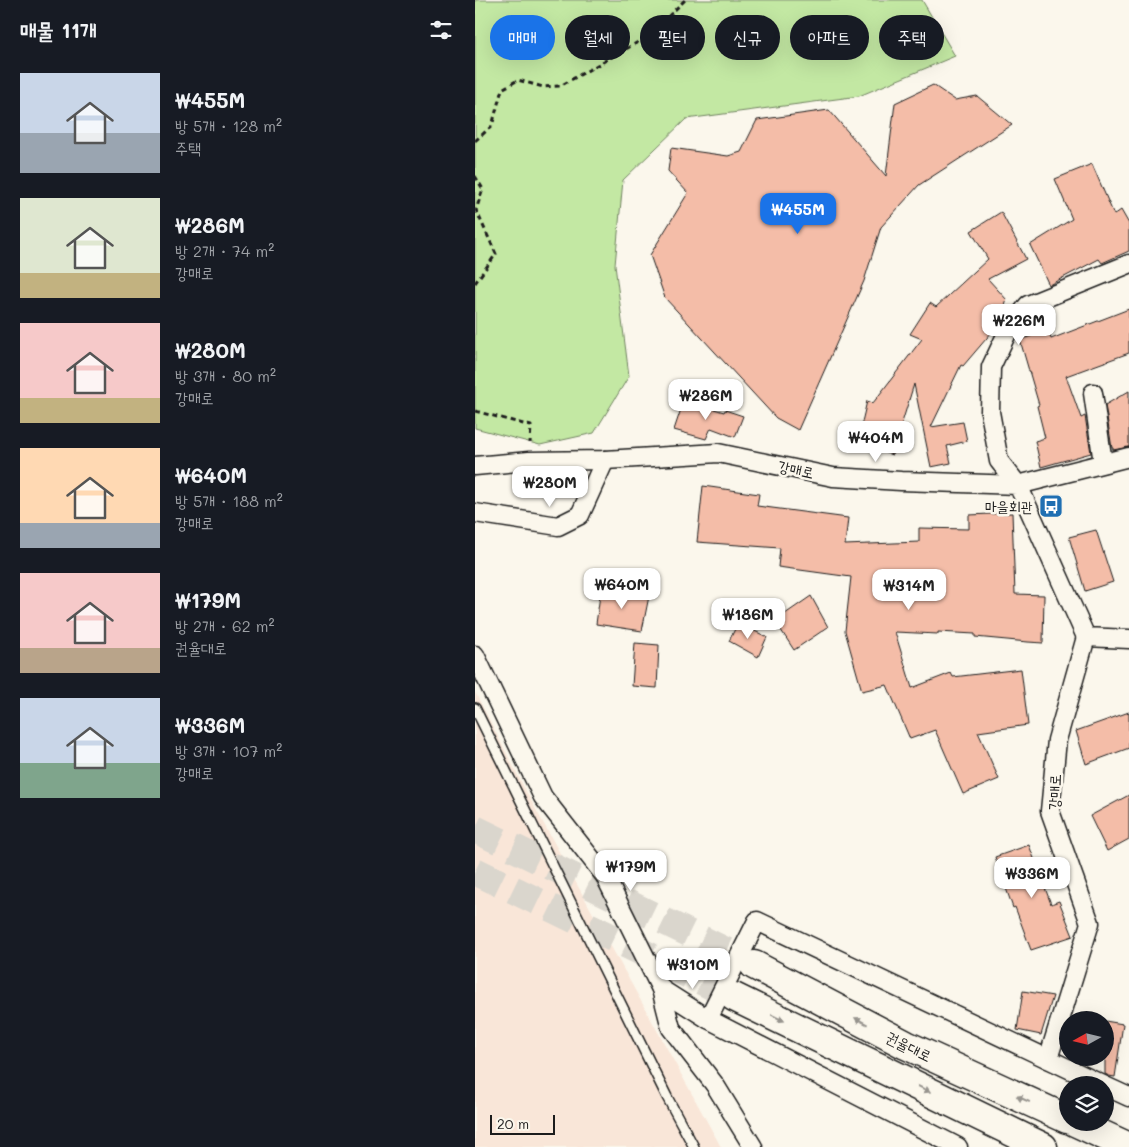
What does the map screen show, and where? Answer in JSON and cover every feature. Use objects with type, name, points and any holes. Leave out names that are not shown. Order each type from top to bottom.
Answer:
[{"type":"highway","name":"권율대로","points":[[754,965],[906,1045],[1059,1115]]},
{"type":"highway","points":[[734,997],[1043,1147]]},
{"type":"highway","points":[[1094,1131],[1129,1147]]},
{"type":"street","points":[[1129,264],[1028,305],[1008,331],[991,367],[990,412],[999,461],[1018,485],[1086,637],[1129,639]]},
{"type":"street","points":[[1093,392],[1103,463]]},
{"type":"street","name":"강매로","points":[[475,466],[529,461],[605,460],[718,454],[833,477],[1018,485],[1129,457]]},
{"type":"street","points":[[475,512],[558,526],[580,515],[605,460]]},
{"type":"street","name":"강매로","points":[[1048,1059],[1091,923],[1051,810],[1057,740],[1086,637]]},
{"type":"street","points":[[475,655],[543,798],[605,876],[661,989],[671,1028],[715,1085],[753,1147]]},
{"type":"street","points":[[708,1019],[757,921],[1083,1076]]},
{"type":"street","points":[[661,989],[708,1019],[958,1147]]},
{"type":"street","points":[[1114,1090],[1129,1097]]},
{"type":"lane","points":[[475,708],[667,1097],[694,1147]]},
{"type":"path","points":[[475,141],[492,126],[502,89],[518,80],[543,87],[560,86],[647,37],[685,0]]},
{"type":"path","points":[[475,176],[483,189],[477,210],[496,254],[475,283]]},
{"type":"path","points":[[475,411],[531,426],[529,461]]},
{"type":"shaded area","points":[[475,692],[528,795],[721,1147],[475,1147]]},
{"type":"green space","points":[[475,0],[922,0],[931,15],[879,15],[879,60],[944,60],[944,37],[955,56],[859,96],[686,119],[623,180],[615,265],[629,376],[594,433],[540,445],[475,428]]},
{"type":"building","points":[[933,85],[955,100],[977,96],[1012,125],[919,185],[881,227],[864,281],[798,430],[776,418],[665,298],[650,255],[688,193],[668,171],[671,148],[728,156],[741,152],[757,120],[829,110],[886,176],[895,103]]},
{"type":"building","points":[[1092,164],[1114,215],[1121,210],[1129,224],[1129,251],[1102,263],[1099,259],[1049,285],[1030,245],[1072,219],[1055,179]]},
{"type":"building","points":[[1001,212],[1026,259],[988,279],[1007,300],[998,325],[963,366],[961,365],[931,427],[963,422],[967,441],[947,446],[951,463],[931,467],[914,384],[892,455],[857,443],[867,401],[873,403],[922,339],[910,334],[930,303],[936,307],[988,259],[971,231]]},
{"type":"building","points":[[1129,309],[1129,353],[1066,376],[1081,418],[1085,416],[1091,453],[1041,467],[1035,441],[1045,438],[1037,406],[1039,405],[1020,340],[1048,330],[1051,339]]},
{"type":"building","points":[[1129,391],[1129,447],[1113,450],[1105,405]]},
{"type":"building","points":[[684,400],[743,416],[735,437],[711,428],[706,439],[674,430]]},
{"type":"building","points":[[703,486],[759,494],[757,506],[848,518],[845,545],[919,542],[919,528],[969,529],[969,515],[1012,513],[1015,594],[1044,595],[1043,643],[975,637],[975,634],[895,632],[912,688],[951,673],[953,677],[1021,669],[1028,725],[978,732],[999,779],[963,794],[935,730],[910,739],[887,685],[862,691],[845,631],[851,577],[778,567],[780,548],[697,542]]},
{"type":"building","points":[[1096,530],[1113,582],[1085,591],[1069,537]]},
{"type":"building","points":[[601,588],[649,596],[642,631],[596,624]]},
{"type":"building","points":[[811,596],[828,627],[794,650],[775,621]]},
{"type":"building","points":[[738,623],[767,637],[758,657],[729,641]]},
{"type":"building","points":[[635,643],[659,645],[657,688],[632,686]]},
{"type":"building","points":[[1129,712],[1129,748],[1086,764],[1076,731]]},
{"type":"building","points":[[1129,795],[1129,839],[1107,851],[1090,816]]},
{"type":"building","points":[[1029,845],[1051,904],[1059,901],[1073,936],[1031,950],[1015,907],[1013,908],[995,857]]},
{"type":"building","points":[[1023,991],[1053,996],[1041,1035],[1017,1030]]},
{"type":"building","points":[[1114,1022],[1123,1024],[1115,1077],[1105,1074],[1105,1066],[1114,1066]]},
{"type":"tunnel","points":[[475,829],[754,965]]},
{"type":"tunnel","points":[[475,871],[734,997]]},
{"type":"place","name":"마을회관","points":[[1051,506]]}]
